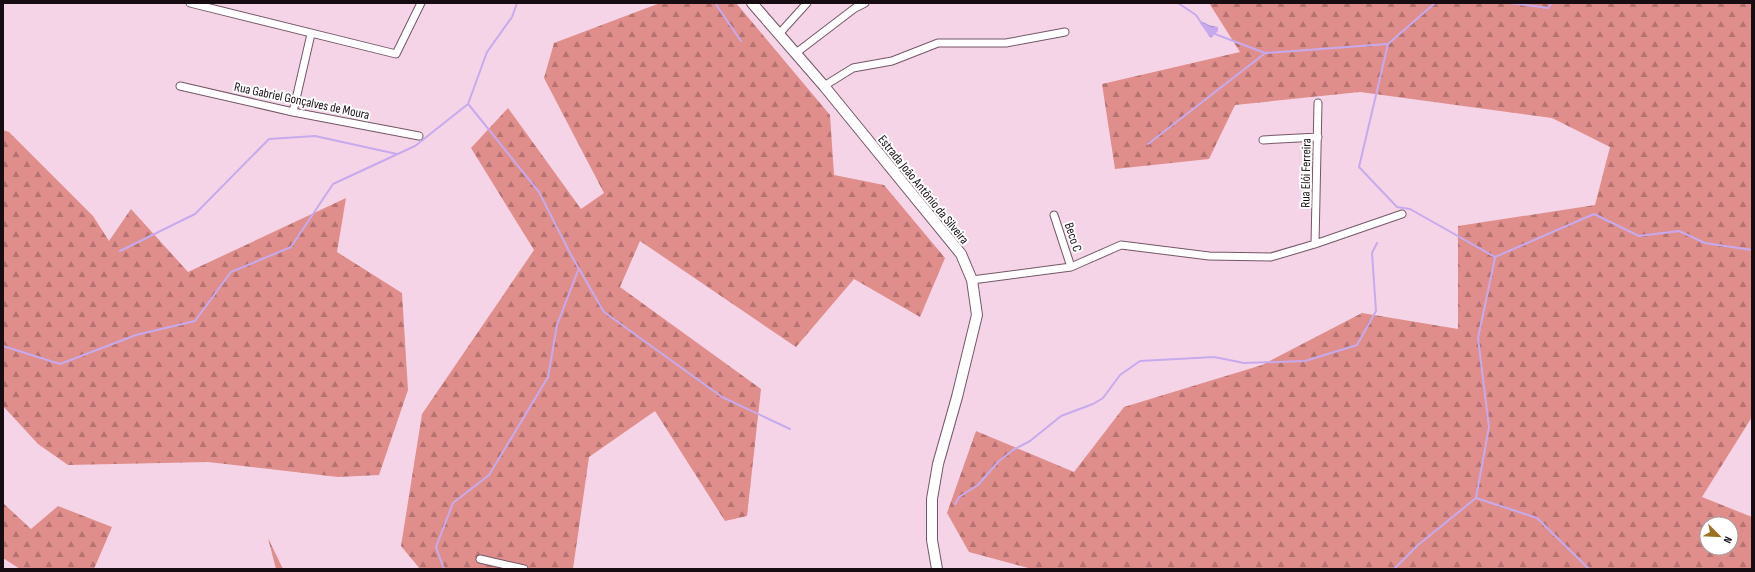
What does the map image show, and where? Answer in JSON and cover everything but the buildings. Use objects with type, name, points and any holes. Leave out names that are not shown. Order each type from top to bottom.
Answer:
[{"type":"main road","name":"Estrada João Antônio da Silveira","points":[[752,3],[824,86],[961,254],[972,280],[977,315],[957,397],[938,464],[932,499],[932,540],[937,569]]},
{"type":"street","points":[[190,3],[396,54],[421,3]]},
{"type":"street","points":[[779,34],[807,3]]},
{"type":"street","points":[[796,53],[855,8],[865,3]]},
{"type":"street","points":[[824,86],[853,68],[892,61],[938,43],[1006,43],[1065,32]]},
{"type":"street","points":[[293,112],[311,34]]},
{"type":"street","name":"Rua Gabriel Gonçalves de Moura","points":[[180,86],[293,112],[419,136]]},
{"type":"street","name":"Rua Elói Ferreira","points":[[1315,244],[1318,103]]},
{"type":"street","points":[[1263,140],[1318,137]]},
{"type":"street","points":[[972,280],[1071,267],[1121,245],[1210,256],[1271,257],[1315,244],[1402,214]]},
{"type":"street","name":"Beco C","points":[[1054,215],[1071,267]]},
{"type":"street","points":[[480,559],[524,569]]},
{"type":"green space","points":[[660,3],[736,3],[830,115],[834,175],[884,185],[945,258],[920,317],[854,279],[796,347],[640,241],[620,287],[761,389],[747,516],[725,521],[655,411],[589,457],[573,569],[420,569],[401,546],[422,414],[534,250],[471,148],[508,108],[581,209],[604,193],[544,78],[554,43]]},
{"type":"green space","points":[[1209,3],[1752,3],[1752,417],[1702,497],[1752,517],[1752,569],[1032,569],[969,552],[947,513],[976,431],[1074,472],[1124,407],[1262,365],[1362,313],[1458,329],[1458,226],[1595,205],[1610,147],[1552,118],[1360,92],[1235,105],[1209,159],[1115,169],[1102,84],[1240,52]]},
{"type":"green space","points":[[3,130],[9,132],[93,216],[109,241],[131,209],[188,272],[346,198],[337,252],[402,293],[408,390],[379,475],[338,477],[208,462],[68,465],[38,444],[3,406]]},
{"type":"green space","points":[[3,503],[31,529],[58,506],[112,527],[94,569],[20,569],[3,558]]},
{"type":"green space","points":[[268,538],[283,569],[276,569]]},
{"type":"water","points":[[1201,21],[1218,27],[1218,31],[1211,38],[1200,23]]},
{"type":"waterway","points":[[3,346],[60,364],[136,335],[195,321],[231,272],[291,247],[333,184],[415,146],[468,104],[487,52],[512,17],[517,3]]},
{"type":"waterway","points":[[715,3],[741,41]]},
{"type":"waterway","points":[[1178,3],[1196,15],[1202,24]]},
{"type":"waterway","points":[[1435,3],[1388,44],[1359,167],[1397,207],[1410,209],[1495,257],[1594,214],[1639,236],[1679,231],[1705,243],[1752,250]]},
{"type":"waterway","points":[[1510,3],[1548,8],[1552,3]]},
{"type":"waterway","points":[[1215,34],[1265,53],[1388,44]]},
{"type":"waterway","points":[[1148,144],[1264,54]]},
{"type":"waterway","points":[[469,105],[539,192],[571,255],[604,312],[722,397],[790,429]]},
{"type":"waterway","points":[[120,251],[195,214],[269,139],[315,136],[397,154]]},
{"type":"waterway","points":[[955,504],[959,497],[978,485],[998,462],[1013,450],[1030,441],[1061,416],[1093,404],[1103,398],[1120,375],[1140,361],[1214,357],[1244,363],[1305,361],[1357,345],[1376,311],[1372,253],[1377,243]]},
{"type":"waterway","points":[[1394,569],[1418,545],[1476,498],[1489,427],[1478,338],[1495,258]]},
{"type":"waterway","points":[[444,569],[436,547],[453,503],[489,475],[548,377],[557,325],[579,268]]},
{"type":"waterway","points":[[1476,498],[1537,518],[1589,569]]}]
